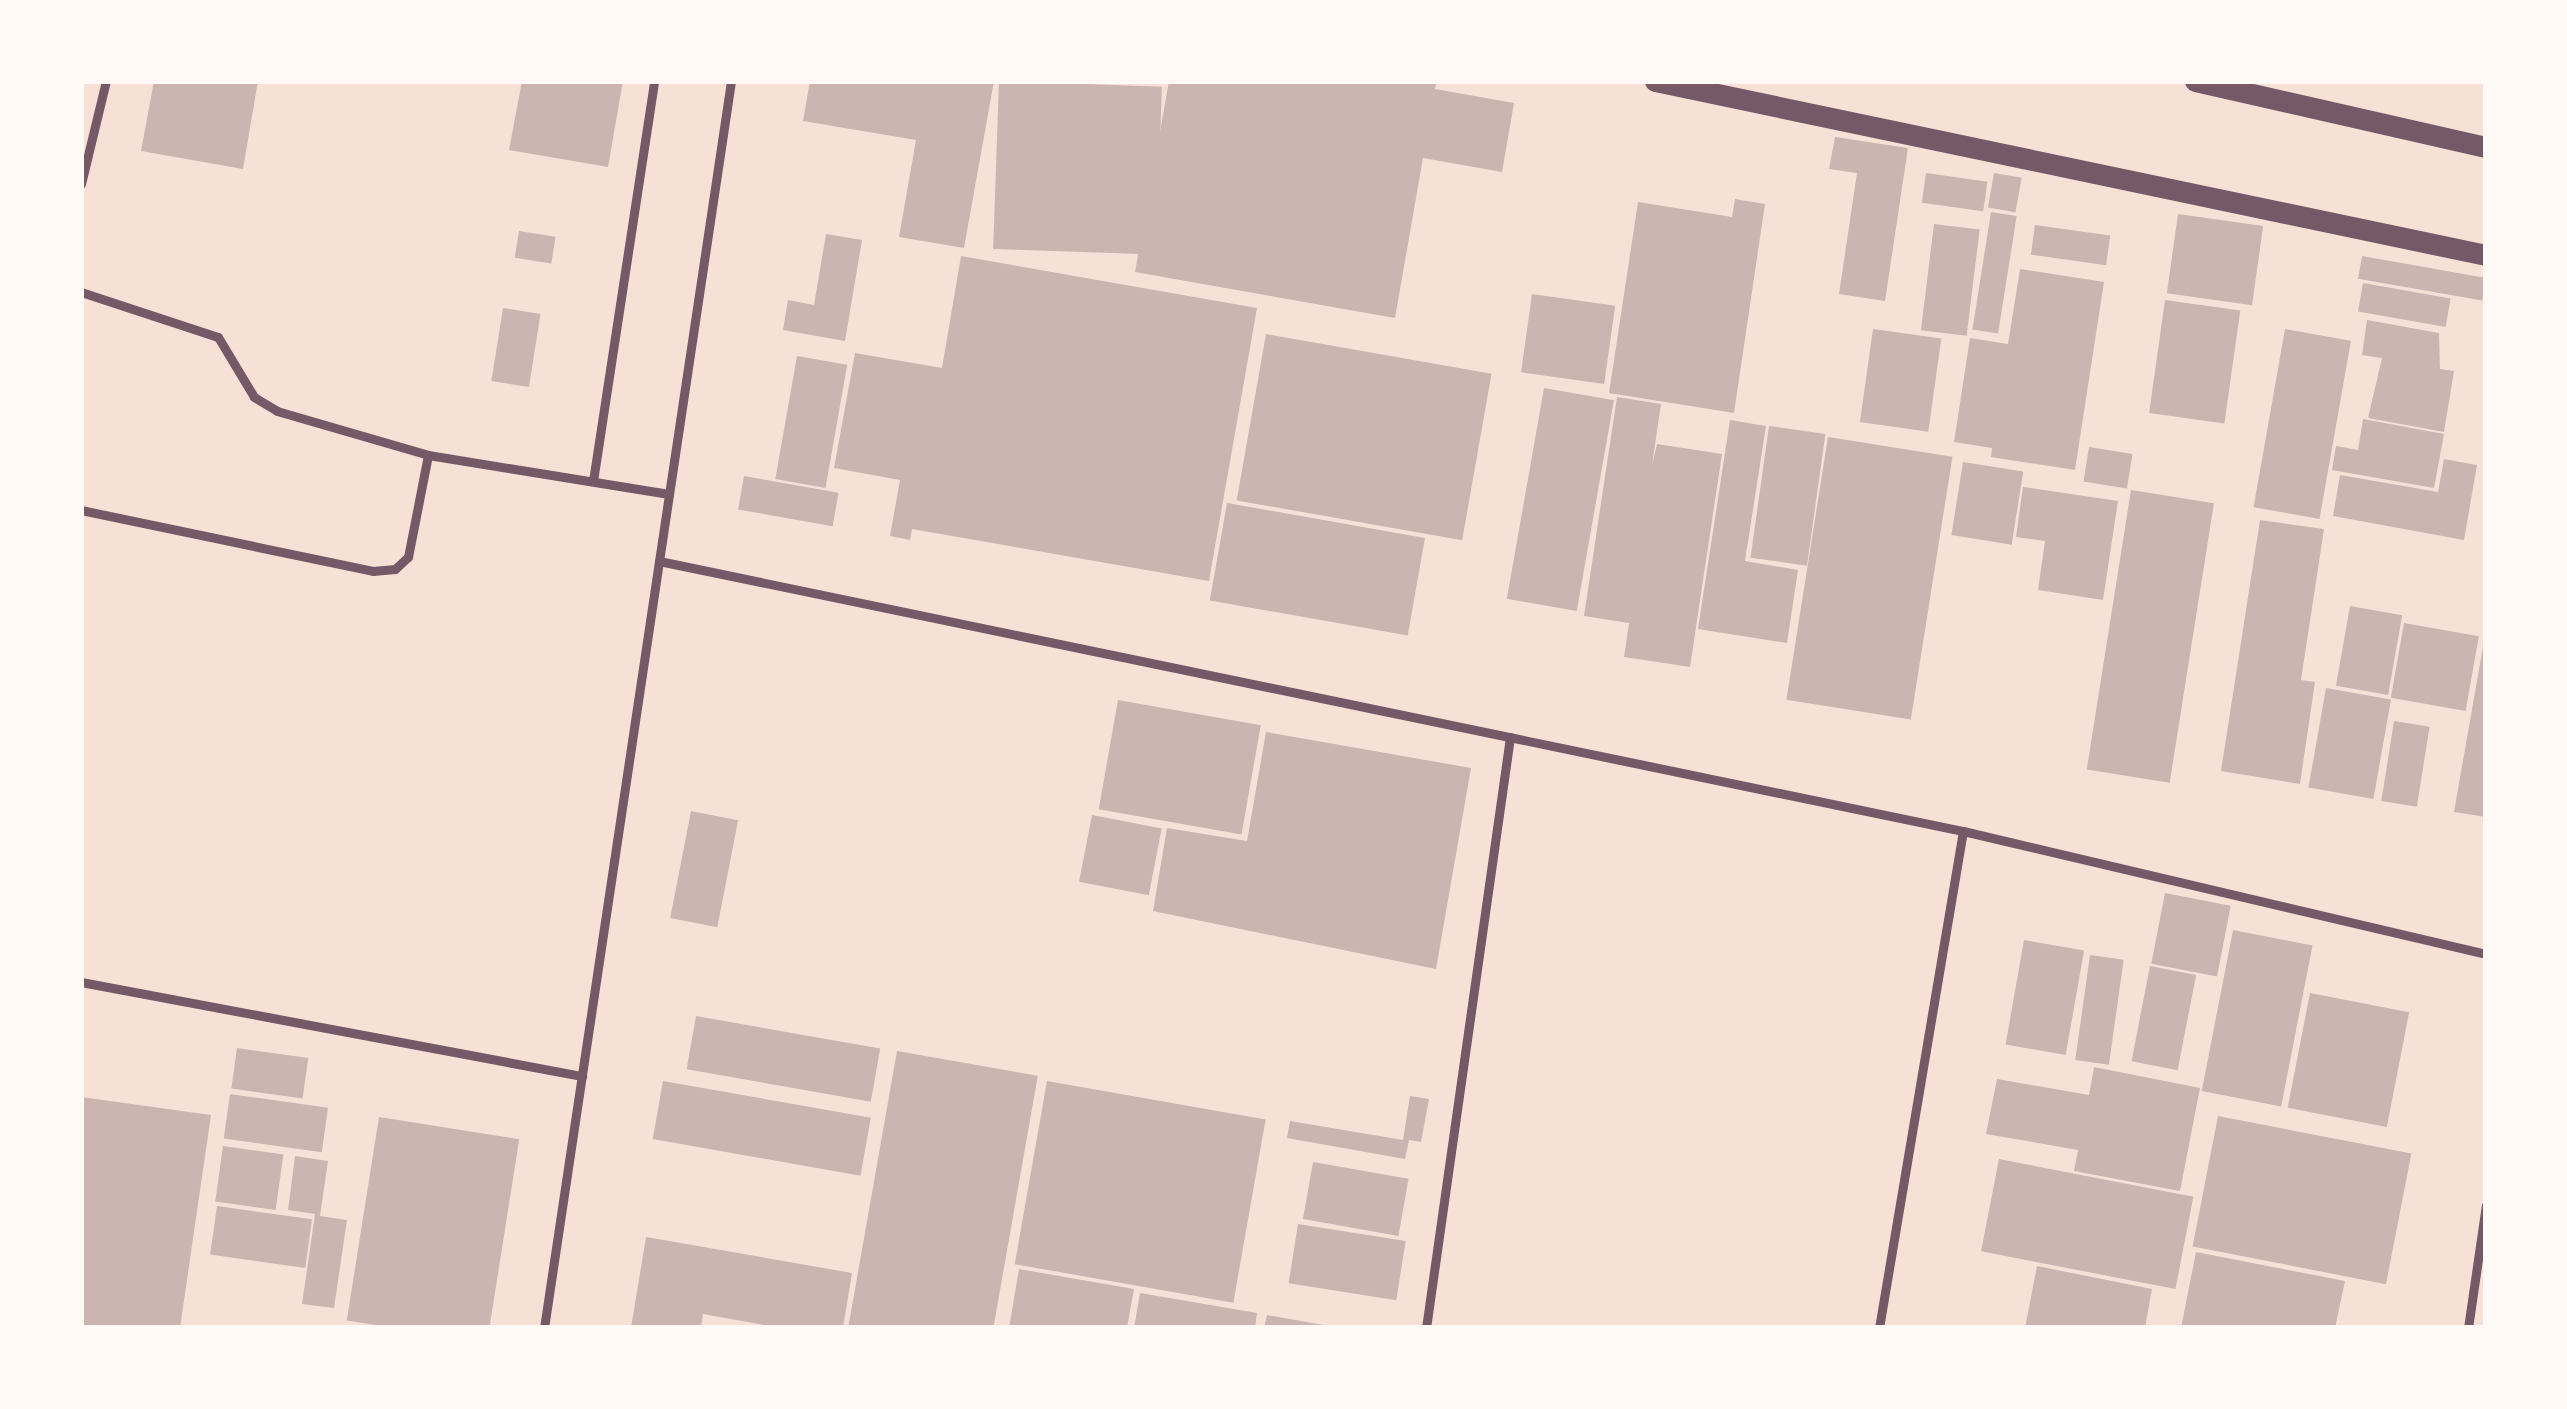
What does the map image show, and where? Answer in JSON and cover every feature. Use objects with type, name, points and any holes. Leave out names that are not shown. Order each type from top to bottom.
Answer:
[{"type":"street","points":[[1655,81],[2486,256]]},
{"type":"street","points":[[2195,81],[2486,147]]},
{"type":"lane","points":[[81,184],[106,81]]},
{"type":"lane","points":[[593,481],[654,81]]},
{"type":"lane","points":[[544,1328],[731,81]]},
{"type":"lane","points":[[81,292],[218,337],[254,397],[277,411],[428,454],[669,494]]},
{"type":"lane","points":[[81,510],[373,571],[395,568],[408,557],[428,454]]},
{"type":"lane","points":[[659,561],[1963,831],[2486,953]]},
{"type":"lane","points":[[1426,1328],[1510,737]]},
{"type":"lane","points":[[1879,1328],[1963,831]]},
{"type":"lane","points":[[81,982],[582,1076]]},
{"type":"lane","points":[[2468,1328],[2481,1276],[2486,1205]]},
{"type":"building","points":[[154,81],[258,81],[243,169],[141,151]]},
{"type":"building","points":[[522,81],[623,81],[608,167],[509,150]]},
{"type":"building","points":[[810,81],[994,81],[964,248],[899,237],[916,140],[803,121]]},
{"type":"building","points":[[999,81],[1162,87],[1156,255],[993,249]]},
{"type":"building","points":[[1169,81],[1437,81],[1435,89],[1514,103],[1502,172],[1423,158],[1395,318],[1135,272]]},
{"type":"building","points":[[1835,137],[1908,148],[1885,301],[1839,294],[1857,173],[1829,169]]},
{"type":"building","points":[[1926,173],[1987,182],[1983,211],[1922,203]]},
{"type":"building","points":[[1994,173],[2022,178],[2015,212],[1988,207]]},
{"type":"building","points":[[1735,199],[1765,204],[1734,413],[1609,393],[1638,202],[1732,217]]},
{"type":"building","points":[[1991,212],[2017,216],[1998,334],[1972,330]]},
{"type":"building","points":[[2178,214],[2263,226],[2252,305],[2167,293]]},
{"type":"building","points":[[1934,224],[1980,230],[1967,336],[1921,330]]},
{"type":"building","points":[[2035,225],[2110,236],[2106,265],[2031,255]]},
{"type":"building","points":[[519,231],[556,237],[551,263],[515,258]]},
{"type":"building","points":[[826,234],[862,240],[845,341],[783,330],[788,300],[814,305]]},
{"type":"building","points":[[961,256],[1257,308],[1209,581],[912,529],[910,540],[890,536],[900,480],[834,468],[855,353],[942,368]]},
{"type":"building","points":[[2362,256],[2486,278],[2482,301],[2358,279]]},
{"type":"building","points":[[2020,269],[2104,282],[2075,470],[1991,457],[1992,448],[1954,442],[1970,338],[2008,344]]},
{"type":"building","points":[[2363,283],[2451,298],[2446,327],[2358,312]]},
{"type":"building","points":[[1532,294],[1615,306],[1604,384],[1521,372]]},
{"type":"building","points":[[2165,300],[2240,311],[2224,423],[2149,413]]},
{"type":"building","points":[[503,308],[541,314],[529,387],[491,381]]},
{"type":"building","points":[[2367,320],[2439,333],[2440,369],[2454,371],[2444,432],[2368,418],[2382,358],[2362,355]]},
{"type":"building","points":[[1873,329],[1941,339],[1928,432],[1860,422]]},
{"type":"building","points":[[2285,329],[2351,341],[2320,519],[2254,507]]},
{"type":"building","points":[[1266,334],[1492,374],[1462,540],[1237,500]]},
{"type":"building","points":[[797,356],[847,365],[826,488],[775,479]]},
{"type":"building","points":[[1544,388],[1614,400],[1577,611],[1507,599]]},
{"type":"building","points":[[1617,397],[1661,404],[1652,465],[1657,444],[1722,454],[1690,667],[1624,657],[1629,623],[1584,616]]},
{"type":"building","points":[[2363,419],[2444,434],[2434,488],[2332,470],[2336,446],[2358,450]]},
{"type":"building","points":[[1730,420],[1766,426],[1745,561],[1798,570],[1787,643],[1698,629]]},
{"type":"building","points":[[1769,426],[1825,434],[1807,566],[1750,558]]},
{"type":"building","points":[[1828,437],[1952,457],[1911,719],[1786,700]]},
{"type":"building","points":[[2089,447],[2132,454],[2127,488],[2084,482]]},
{"type":"building","points":[[2444,459],[2477,465],[2464,540],[2333,516],[2340,475],[2438,492]]},
{"type":"building","points":[[1963,462],[2023,472],[2012,545],[1951,535]]},
{"type":"building","points":[[744,476],[839,493],[833,526],[738,509]]},
{"type":"building","points":[[2023,487],[2118,501],[2103,600],[2038,590],[2045,541],[2016,537]]},
{"type":"building","points":[[2131,490],[2214,503],[2170,783],[2087,770]]},
{"type":"building","points":[[1227,503],[1425,538],[1408,635],[1210,600]]},
{"type":"building","points":[[2260,520],[2324,529],[2301,680],[2315,682],[2300,784],[2221,771]]},
{"type":"building","points":[[2350,606],[2402,615],[2388,695],[2336,686]]},
{"type":"building","points":[[2404,623],[2479,636],[2466,711],[2391,698]]},
{"type":"building","points":[[2486,642],[2486,817],[2454,812]]},
{"type":"building","points":[[2326,688],[2391,699],[2373,799],[2308,787]]},
{"type":"building","points":[[1118,700],[1261,725],[1242,834],[1099,809]]},
{"type":"building","points":[[2394,721],[2430,727],[2417,807],[2381,801]]},
{"type":"building","points":[[1266,732],[1471,768],[1436,969],[1153,911],[1167,828],[1247,841]]},
{"type":"building","points":[[691,811],[738,820],[717,927],[670,918]]},
{"type":"building","points":[[1092,815],[1162,829],[1149,895],[1079,882]]},
{"type":"building","points":[[2165,893],[2231,906],[2217,976],[2151,964]]},
{"type":"building","points":[[2233,930],[2313,945],[2281,1106],[2202,1091]]},
{"type":"building","points":[[2024,940],[2084,951],[2066,1055],[2006,1044]]},
{"type":"building","points":[[2090,955],[2124,960],[2109,1065],[2075,1060]]},
{"type":"building","points":[[2150,966],[2196,975],[2178,1070],[2131,1061]]},
{"type":"building","points":[[2310,993],[2409,1012],[2387,1127],[2288,1108]]},
{"type":"building","points":[[696,1016],[880,1048],[871,1102],[687,1069]]},
{"type":"building","points":[[237,1048],[308,1058],[303,1099],[231,1089]]},
{"type":"building","points":[[897,1051],[1038,1076],[993,1328],[848,1328]]},
{"type":"building","points":[[2094,1067],[2200,1088],[2180,1191],[2074,1171],[2078,1150],[1986,1134],[1997,1079],[2089,1095]]},
{"type":"building","points":[[663,1081],[871,1118],[861,1176],[653,1139]]},
{"type":"building","points":[[1047,1081],[1266,1120],[1233,1303],[1015,1264]]},
{"type":"building","points":[[230,1094],[328,1108],[322,1152],[224,1139]]},
{"type":"building","points":[[1410,1096],[1429,1099],[1421,1142],[1409,1140],[1405,1159],[1287,1138],[1290,1121],[1403,1140]]},
{"type":"building","points":[[81,1097],[211,1115],[180,1328],[81,1328]]},
{"type":"building","points":[[2218,1116],[2411,1154],[2386,1284],[2193,1247]]},
{"type":"building","points":[[379,1117],[519,1139],[489,1328],[394,1328],[347,1320]]},
{"type":"building","points":[[223,1146],[283,1154],[276,1210],[215,1201]]},
{"type":"building","points":[[295,1156],[328,1161],[320,1216],[347,1220],[334,1308],[302,1304],[315,1214],[288,1210]]},
{"type":"building","points":[[1999,1159],[2193,1197],[2175,1289],[1981,1251]]},
{"type":"building","points":[[1313,1162],[1409,1179],[1398,1236],[1303,1219]]},
{"type":"building","points":[[217,1206],[312,1219],[305,1268],[210,1255]]},
{"type":"building","points":[[1298,1224],[1406,1241],[1396,1300],[1289,1283]]},
{"type":"building","points":[[646,1237],[852,1273],[843,1328],[780,1328],[703,1314],[701,1328],[631,1328]]},
{"type":"building","points":[[2196,1252],[2345,1281],[2335,1328],[2181,1328]]},
{"type":"building","points":[[2037,1266],[2152,1289],[2145,1328],[2025,1328]]},
{"type":"building","points":[[1019,1269],[1134,1289],[1127,1328],[1009,1328]]},
{"type":"building","points":[[1140,1293],[1257,1313],[1255,1328],[1134,1328]]},
{"type":"building","points":[[1267,1315],[1329,1326],[1329,1328],[1264,1328]]}]
